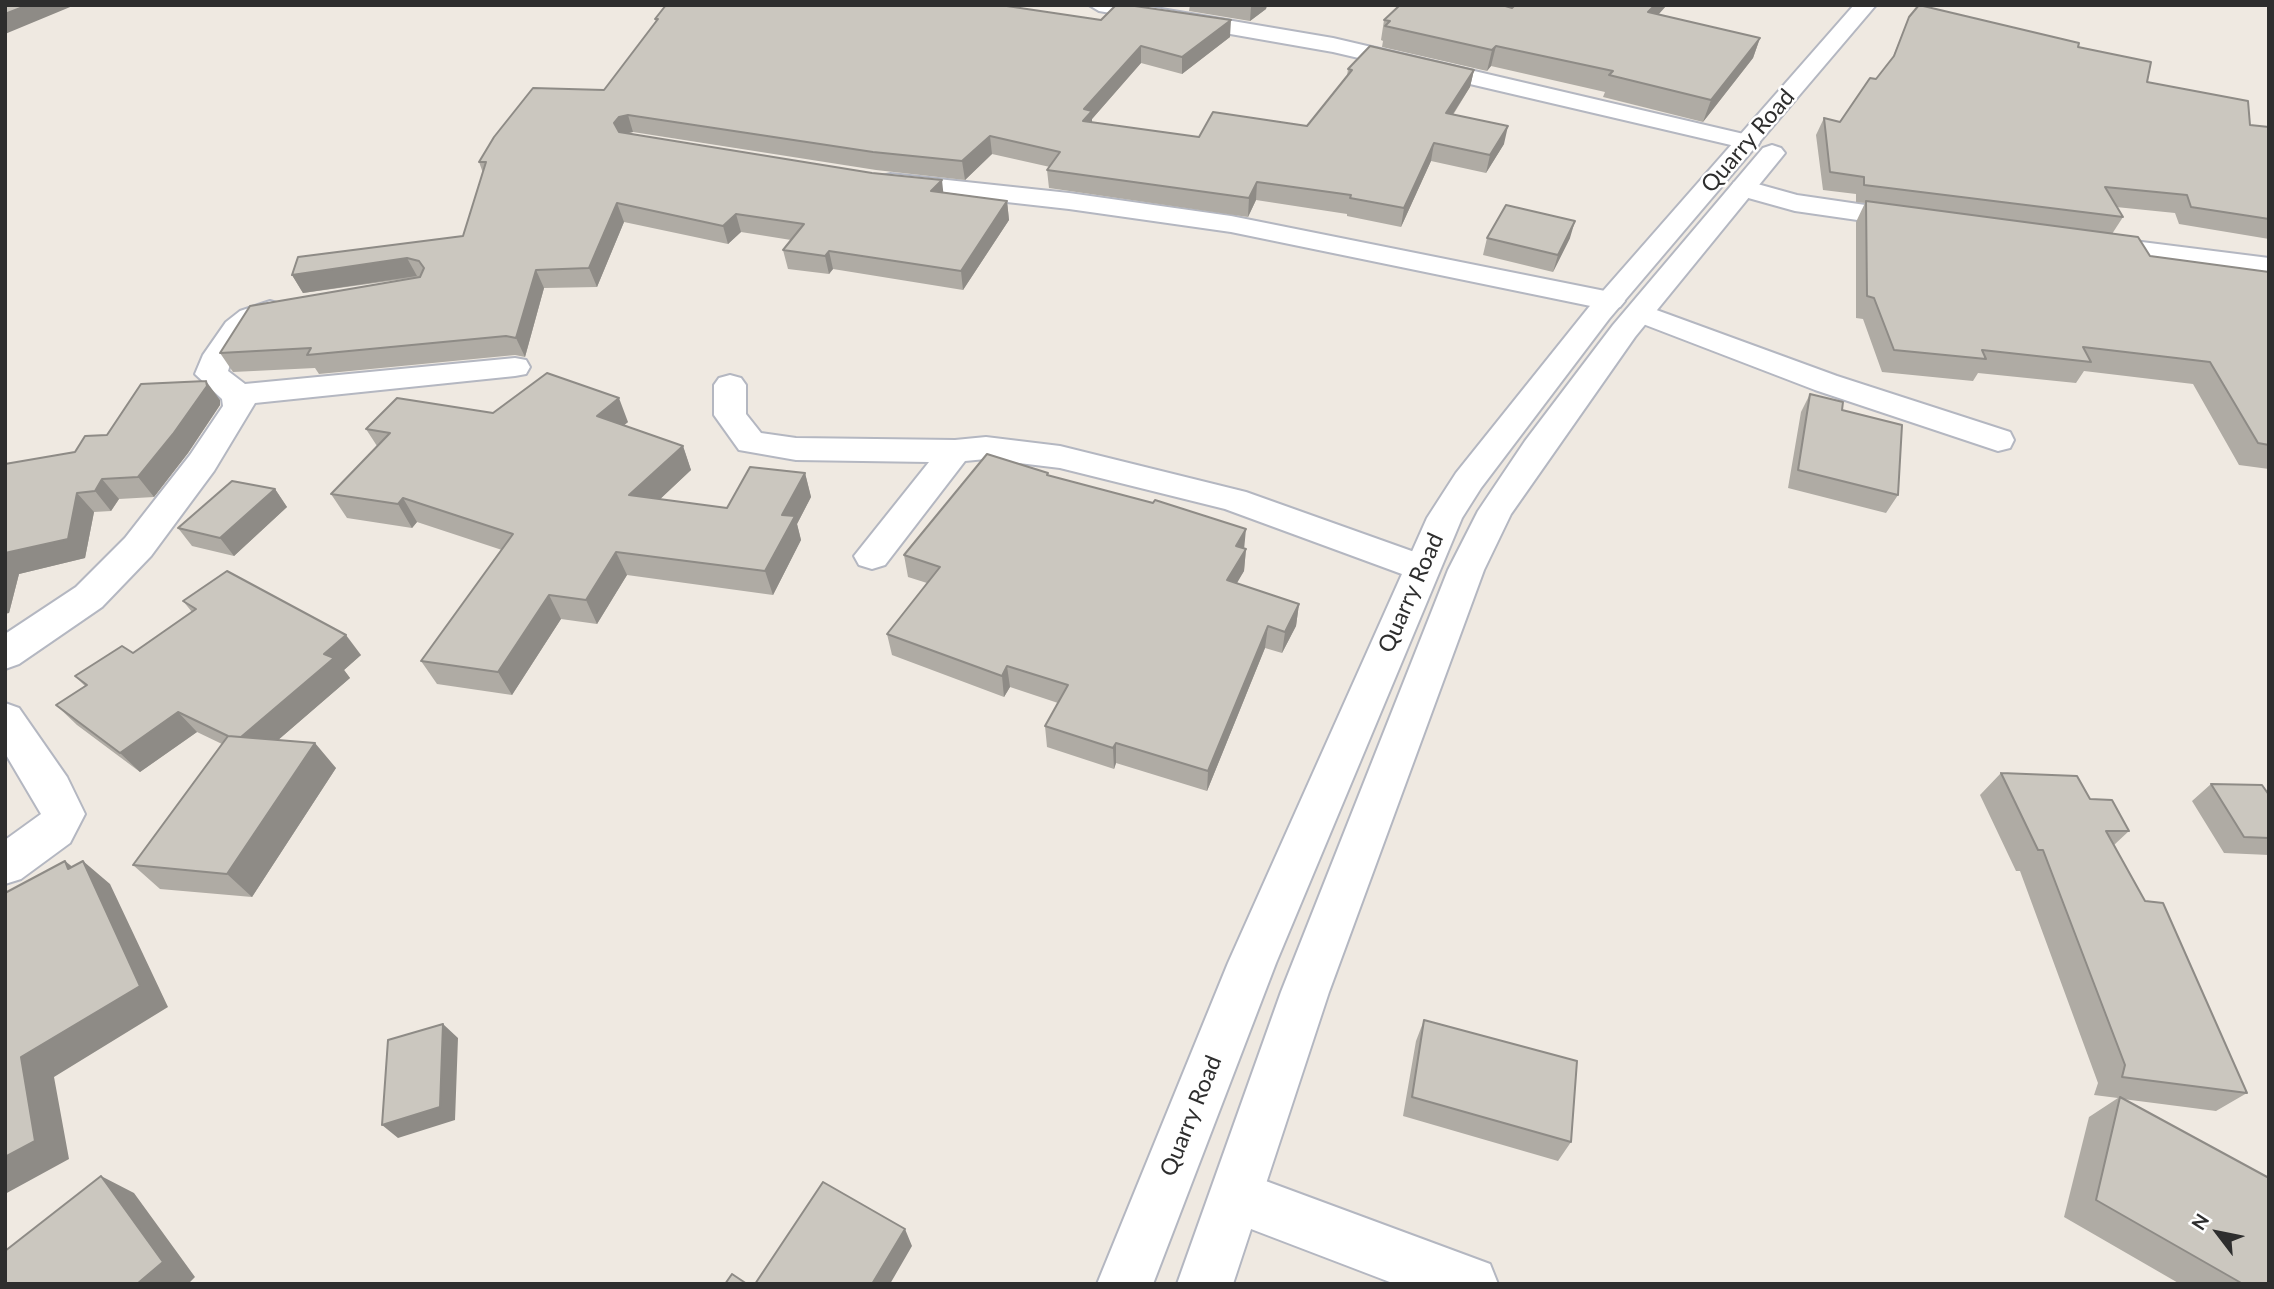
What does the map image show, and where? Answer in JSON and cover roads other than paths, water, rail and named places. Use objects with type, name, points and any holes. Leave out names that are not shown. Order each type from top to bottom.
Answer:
[{"type":"street","points":[[1099,5],[1333,45],[1748,142]]},
{"type":"street","name":"Quarry Road","points":[[1205,1284],[1305,992],[1466,570],[1495,510],[1625,307],[1748,142],[1866,5]]},
{"type":"street","name":"Quarry Road","points":[[1125,1284],[1252,963],[1444,518],[1468,481],[1625,307],[1743,188],[1895,5]]},
{"type":"street","points":[[862,178],[1069,201],[1231,224],[1625,307],[1826,383],[1998,440]]},
{"type":"street","points":[[1743,188],[1795,202],[1943,224]]},
{"type":"street","points":[[2064,240],[2269,267]]},
{"type":"street","points":[[297,306],[250,317],[237,328],[218,355],[211,374],[238,395],[515,367]]},
{"type":"street","points":[[730,385],[730,415],[751,442],[796,449],[955,451],[986,448],[1060,457],[1148,476],[1234,500],[1421,568]]},
{"type":"street","points":[[5,654],[89,597],[138,547],[202,463],[239,406],[238,395]]},
{"type":"street","points":[[872,556],[955,451]]},
{"type":"street","points":[[5,719],[52,789],[63,814],[55,830],[5,865]]},
{"type":"street","points":[[1236,1197],[1469,1284]]}]
